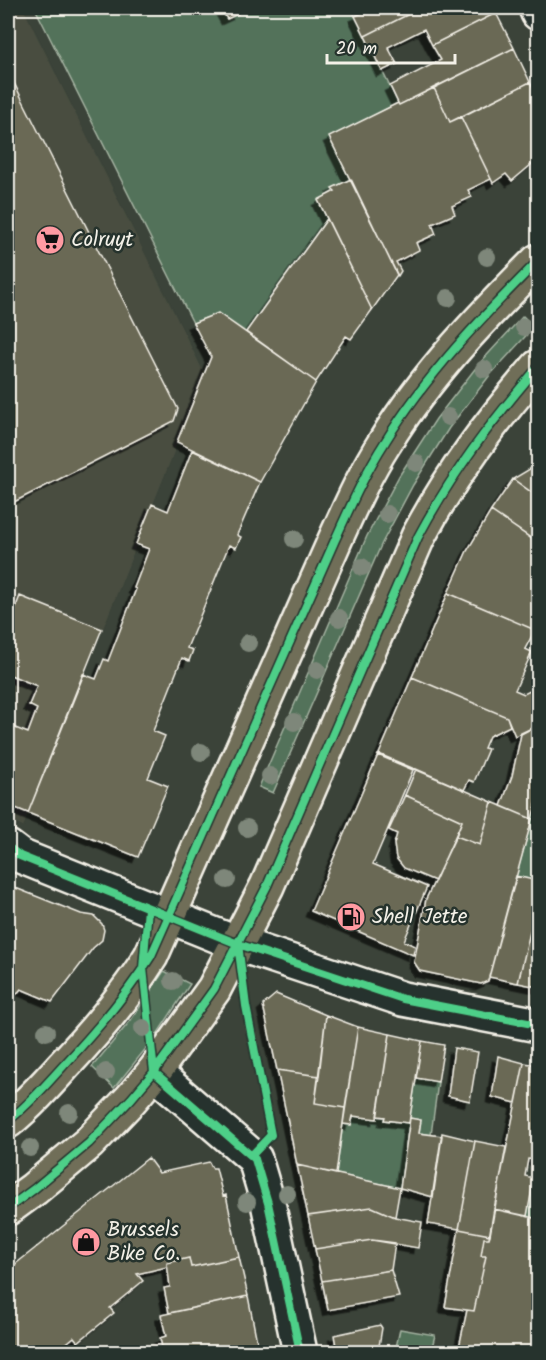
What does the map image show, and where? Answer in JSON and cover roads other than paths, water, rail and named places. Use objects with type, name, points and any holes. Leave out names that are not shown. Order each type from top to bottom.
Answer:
[{"type":"main road","points":[[8,1121],[84,1044],[134,984],[151,956],[340,529],[384,442],[446,359],[495,304],[538,261]]},
{"type":"main road","points":[[8,1208],[89,1143],[154,1072],[208,999],[267,886],[418,537],[468,453],[538,367]]},
{"type":"street","points":[[536,8],[538,13]]},
{"type":"street","points":[[8,847],[20,856],[238,944],[403,999],[538,1025]]},
{"type":"street","points":[[154,1072],[252,1155],[257,1163],[268,1203],[300,1353]]},
{"type":"place","name":"Colruyt","points":[[50,240]]},
{"type":"place","name":"Shell Jette","points":[[351,917]]},
{"type":"place","name":"Brussels Bike Co.","points":[[86,1242]]}]
